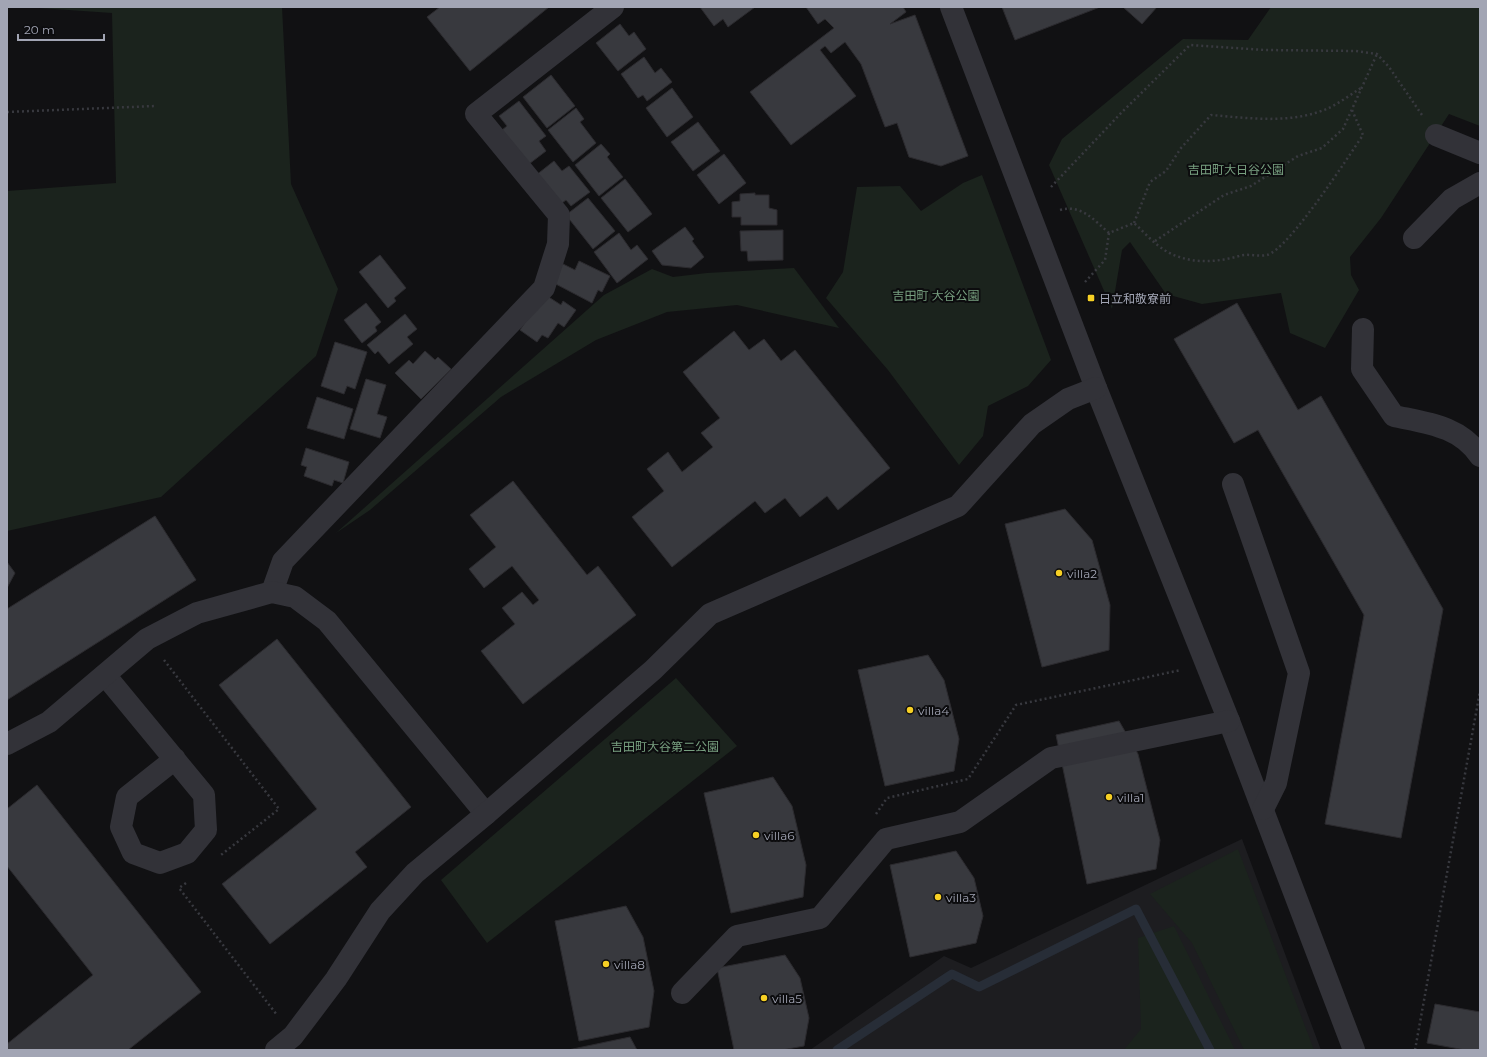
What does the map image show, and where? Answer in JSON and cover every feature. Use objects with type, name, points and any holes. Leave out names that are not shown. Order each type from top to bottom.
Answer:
[{"type":"street","points":[[272,592],[283,561],[544,288],[558,244],[559,215],[476,114],[613,7]]},
{"type":"street","points":[[951,7],[1096,388],[1229,721],[1354,1050]]},
{"type":"street","points":[[1436,135],[1480,153]]},
{"type":"street","points":[[1414,238],[1452,199],[1480,184]]},
{"type":"street","points":[[1364,329],[1362,369],[1394,416],[1444,427],[1473,446],[1480,456]]},
{"type":"street","points":[[276,1050],[293,1036],[326,992],[380,911],[415,873],[486,814],[652,670],[710,614],[958,506],[1032,424],[1068,399],[1096,388]]},
{"type":"street","points":[[1233,484],[1299,673],[1276,783],[1263,809]]},
{"type":"street","points":[[7,744],[49,722],[147,639],[197,613],[272,592],[295,597],[327,621],[486,814]]},
{"type":"street","points":[[105,675],[175,759],[204,795],[206,830],[187,853],[160,863],[133,853],[121,827],[128,797],[175,759]]},
{"type":"street","points":[[682,993],[737,936],[820,918],[886,839],[960,822],[1051,758],[1229,721]]},
{"type":"path","points":[[1051,187],[1122,112],[1190,45],[1264,50],[1356,51],[1377,54],[1389,67],[1436,135]]},
{"type":"path","points":[[1154,241],[1224,195],[1251,186],[1298,156],[1322,148],[1343,129],[1377,54]]},
{"type":"path","points":[[1109,233],[1134,223],[1150,182],[1166,171],[1181,148],[1211,115],[1268,119],[1296,118],[1325,110],[1362,87]]},
{"type":"path","points":[[7,112],[156,106]]},
{"type":"path","points":[[1134,223],[1166,251],[1195,261],[1224,261],[1242,255],[1267,255],[1282,244],[1324,193],[1362,135],[1352,110]]},
{"type":"path","points":[[1060,210],[1069,208],[1085,212],[1109,233]]},
{"type":"path","points":[[1086,282],[1105,260],[1109,233]]},
{"type":"path","points":[[1415,1050],[1480,691]]},
{"type":"shaded area","points":[[1242,839],[1321,1050],[810,1050],[944,956],[971,968]]},
{"type":"green space","points":[[25,7],[282,7],[291,184],[338,289],[316,356],[161,497],[7,531],[7,191],[116,183],[112,13]]},
{"type":"green space","name":"吉田町大日谷公園","points":[[1271,7],[1480,7],[1480,126],[1449,114],[1381,218],[1350,257],[1351,275],[1359,290],[1325,348],[1290,333],[1281,293],[1202,304],[1166,294],[1130,242],[1122,250],[1112,309],[1049,165],[1062,139],[1183,39],[1248,40]]},
{"type":"green space","name":"吉田町 大谷公園","points":[[982,175],[1051,360],[1028,386],[988,406],[983,436],[959,465],[888,370],[826,298],[843,272],[857,187],[900,186],[921,211],[963,183]]},
{"type":"green space","points":[[794,268],[839,328],[737,305],[667,312],[596,340],[501,397],[370,510],[336,533],[604,295],[652,269],[673,277],[707,273]]},
{"type":"green space","name":"吉田町大谷第二公園","points":[[676,678],[737,746],[487,943],[441,880]]},
{"type":"green space","points":[[1238,849],[1314,1050],[1244,1050],[1192,943],[1150,894]]},
{"type":"green space","points":[[1174,926],[1235,1050],[1124,1050],[1141,1029],[1138,938]]},
{"type":"building","points":[[440,7],[549,7],[470,71],[427,17]]},
{"type":"building","points":[[700,7],[755,7],[728,27],[723,19],[714,26]]},
{"type":"building","points":[[806,7],[903,7],[906,12],[890,24],[915,15],[968,156],[941,166],[909,157],[897,123],[885,127],[861,64],[845,42],[831,53],[825,46],[820,50],[856,96],[791,145],[750,92],[834,28],[825,19],[818,24]]},
{"type":"building","points":[[1002,7],[1100,7],[1015,40]]},
{"type":"building","points":[[1123,7],[1157,7],[1142,24]]},
{"type":"building","points":[[620,24],[629,36],[634,32],[646,49],[618,71],[596,43]]},
{"type":"building","points":[[644,57],[655,73],[661,68],[672,82],[647,101],[643,95],[638,98],[621,74]]},
{"type":"building","points":[[551,75],[575,106],[547,128],[523,97]]},
{"type":"building","points":[[672,88],[693,117],[667,137],[646,108]]},
{"type":"building","points":[[519,101],[546,136],[539,141],[546,151],[529,164],[502,130],[507,126],[499,116]]},
{"type":"building","points":[[576,108],[584,119],[580,122],[596,143],[573,162],[548,130]]},
{"type":"building","points":[[698,122],[720,151],[693,171],[671,142]]},
{"type":"building","points":[[601,144],[610,154],[607,157],[623,177],[599,196],[575,165]]},
{"type":"building","points":[[724,154],[746,183],[719,204],[697,175]]},
{"type":"building","points":[[554,161],[562,171],[569,166],[590,192],[571,206],[566,200],[558,206],[535,176]]},
{"type":"building","points":[[625,179],[652,214],[628,232],[601,198]]},
{"type":"building","points":[[755,193],[755,195],[769,195],[769,208],[777,210],[777,225],[741,225],[741,217],[732,217],[732,202],[740,201],[740,194]]},
{"type":"building","points":[[588,198],[615,231],[593,249],[566,215]]},
{"type":"building","points":[[685,227],[694,239],[692,241],[704,257],[691,268],[662,265],[652,251]]},
{"type":"building","points":[[783,230],[783,260],[748,261],[747,251],[741,251],[740,231]]},
{"type":"building","points":[[619,233],[631,250],[637,245],[648,259],[617,283],[594,252]]},
{"type":"building","points":[[380,255],[406,288],[394,298],[396,301],[388,308],[359,272]]},
{"type":"building","points":[[579,261],[610,276],[602,292],[598,290],[592,303],[552,282],[561,263],[575,270]]},
{"type":"building","points":[[544,294],[561,305],[563,301],[576,310],[564,327],[558,323],[548,338],[542,335],[537,342],[520,330]]},
{"type":"building","points":[[366,303],[381,322],[375,327],[377,331],[362,343],[344,320]]},
{"type":"building","points":[[1237,303],[1298,410],[1321,396],[1443,609],[1401,838],[1325,824],[1364,615],[1258,430],[1234,443],[1174,339]]},
{"type":"building","points":[[405,314],[417,329],[407,337],[413,344],[389,364],[378,351],[375,354],[367,345]]},
{"type":"building","points":[[734,331],[749,350],[764,339],[781,361],[795,350],[890,468],[838,510],[827,496],[800,517],[785,498],[765,513],[755,501],[672,567],[632,517],[664,491],[647,469],[668,452],[682,472],[713,447],[701,433],[720,418],[683,372]]},
{"type":"building","points":[[335,342],[367,352],[355,389],[347,386],[344,394],[321,386]]},
{"type":"building","points":[[425,351],[435,360],[438,357],[451,369],[421,399],[395,373],[409,360],[413,364]]},
{"type":"building","points":[[366,379],[386,385],[377,414],[387,417],[380,438],[350,429]]},
{"type":"building","points":[[317,397],[353,409],[344,439],[307,428]]},
{"type":"building","points":[[306,448],[349,462],[343,483],[334,480],[332,486],[304,476],[307,467],[301,465]]},
{"type":"building","points":[[513,481],[587,575],[598,566],[636,615],[523,704],[481,651],[515,624],[502,608],[522,592],[533,605],[539,600],[512,566],[484,588],[469,569],[496,547],[470,515]]},
{"type":"building","name":"villa2","points":[[1065,509],[1092,540],[1110,605],[1109,650],[1042,667],[1005,524]]},
{"type":"building","points":[[155,516],[196,580],[7,700],[7,609]]},
{"type":"building","points":[[7,562],[15,573],[7,588]]},
{"type":"building","points":[[277,639],[411,807],[355,852],[367,867],[270,944],[222,884],[317,809],[219,685]]},
{"type":"building","name":"villa4","points":[[928,655],[944,680],[959,739],[954,771],[885,786],[858,670]]},
{"type":"building","name":"villa1","points":[[1119,721],[1138,754],[1160,840],[1156,869],[1087,884],[1056,735]]},
{"type":"building","name":"villa6","points":[[773,777],[792,806],[806,865],[803,897],[731,913],[704,793]]},
{"type":"building","points":[[37,785],[201,992],[128,1050],[7,1050],[7,1044],[93,975],[7,866],[7,809]]},
{"type":"building","name":"villa3","points":[[956,851],[974,878],[983,916],[976,943],[910,957],[890,865]]},
{"type":"building","name":"villa8","points":[[626,906],[643,937],[654,991],[649,1027],[579,1041],[555,921]]},
{"type":"building","name":"villa5","points":[[785,955],[800,978],[809,1018],[804,1046],[782,1050],[734,1050],[717,968]]},
{"type":"building","points":[[1435,1004],[1480,1012],[1480,1050],[1465,1050],[1427,1043]]},
{"type":"building","points":[[630,1037],[637,1050],[568,1050]]},
{"type":"waterway","points":[[837,1050],[952,974],[979,987],[1136,909],[1210,1050]]},
{"type":"place","name":"日立和敬寮前","points":[[1091,298]]},
{"type":"place","name":"villa2","points":[[1059,573]]},
{"type":"place","name":"villa4","points":[[910,710]]},
{"type":"place","name":"villa1","points":[[1109,797]]},
{"type":"place","name":"villa6","points":[[756,835]]},
{"type":"place","name":"villa3","points":[[938,897]]},
{"type":"place","name":"villa8","points":[[606,964]]},
{"type":"place","name":"villa5","points":[[764,998]]}]
